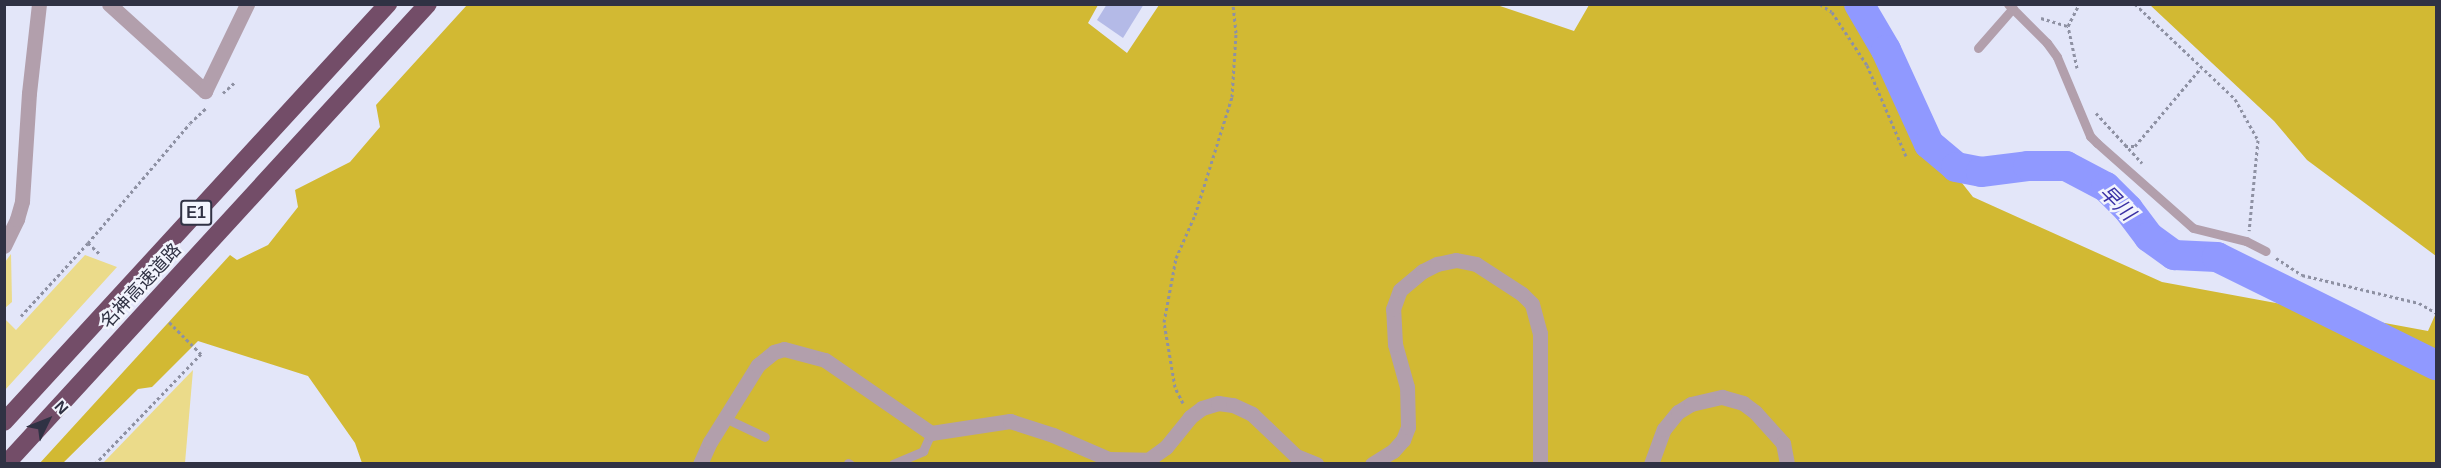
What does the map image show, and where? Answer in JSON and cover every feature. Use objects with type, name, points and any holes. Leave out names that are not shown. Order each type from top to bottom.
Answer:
[{"type":"highway","name":"名神高速道路","points":[[4,422],[388,4]]},
{"type":"highway","name":"名神高速道路","points":[[6,464],[428,4]]},
{"type":"street","points":[[4,246],[17,219],[22,201],[28,93],[39,4]]},
{"type":"street","points":[[109,4],[205,91],[247,4]]},
{"type":"street","points":[[1372,464],[1393,451],[1403,440],[1408,427],[1407,387],[1395,344],[1393,309],[1400,290],[1423,271],[1437,264],[1456,260],[1476,264],[1532,304],[1540,333],[1540,464]]},
{"type":"street","points":[[700,464],[758,365],[774,352],[784,349],[825,360],[931,433],[1010,421],[1053,435],[1109,459],[1148,460],[1166,447],[1190,417],[1210,405],[1233,405],[1252,414],[1296,456],[1317,464]]},
{"type":"street","points":[[1651,464],[1664,429],[1678,412],[1691,404],[1722,397],[1743,403],[1755,412],[1783,443],[1786,464]]},
{"type":"lane","points":[[1978,48],[2010,6],[2031,26],[2056,57],[2090,136],[2193,228],[2246,241],[2266,251]]},
{"type":"lane","points":[[725,418],[765,437]]},
{"type":"lane","points":[[893,464],[923,451],[931,433]]},
{"type":"path","points":[[1190,417],[1175,387],[1164,322],[1176,258],[1195,215],[1232,97],[1236,33],[1233,4]]},
{"type":"path","points":[[1820,4],[1832,12],[1867,65],[1906,156]]},
{"type":"path","points":[[2078,75],[2067,26],[2079,4]]},
{"type":"path","points":[[2135,4],[2235,99],[2258,140],[2246,241]]},
{"type":"path","points":[[2031,26],[2041,18],[2067,26]]},
{"type":"path","points":[[2123,146],[2135,146],[2201,68]]},
{"type":"path","points":[[216,99],[234,83]]},
{"type":"path","points":[[21,316],[88,243],[190,123],[207,107]]},
{"type":"path","points":[[2093,108],[2123,146],[2144,165]]},
{"type":"path","points":[[2114,157],[2123,146]]},
{"type":"path","points":[[88,243],[100,254]]},
{"type":"path","points":[[2266,251],[2302,275],[2419,303],[2436,313]]},
{"type":"path","points":[[95,464],[201,354],[169,322]]},
{"type":"shaded area","points":[[467,5],[1098,5],[1088,23],[1127,53],[1159,5],[1497,5],[1574,31],[1589,5],[1858,5],[1888,49],[1907,113],[1973,197],[2162,282],[2428,331],[2436,313],[2436,463],[362,463],[355,443],[308,376],[198,341],[152,387],[138,389],[63,463],[39,464],[230,255],[237,260],[268,245],[298,207],[295,190],[350,162],[380,127],[376,105]]},
{"type":"shaded area","points":[[2150,5],[2436,5],[2436,256],[2307,160],[2274,121]]},
{"type":"shaded area","points":[[11,254],[12,302],[5,308],[5,262]]},
{"type":"shaded area","points":[[85,255],[117,267],[5,390],[5,319],[16,330]]},
{"type":"shaded area","points":[[193,370],[185,463],[103,463]]},
{"type":"building","points":[[1107,4],[1144,4],[1123,38],[1097,20]]},
{"type":"waterway","name":"早川","points":[[1859,4],[1886,50],[1929,144],[1956,167],[1981,172],[2028,166],[2066,166],[2106,187],[2128,209],[2149,237],[2174,255],[2217,257],[2436,365]]}]
